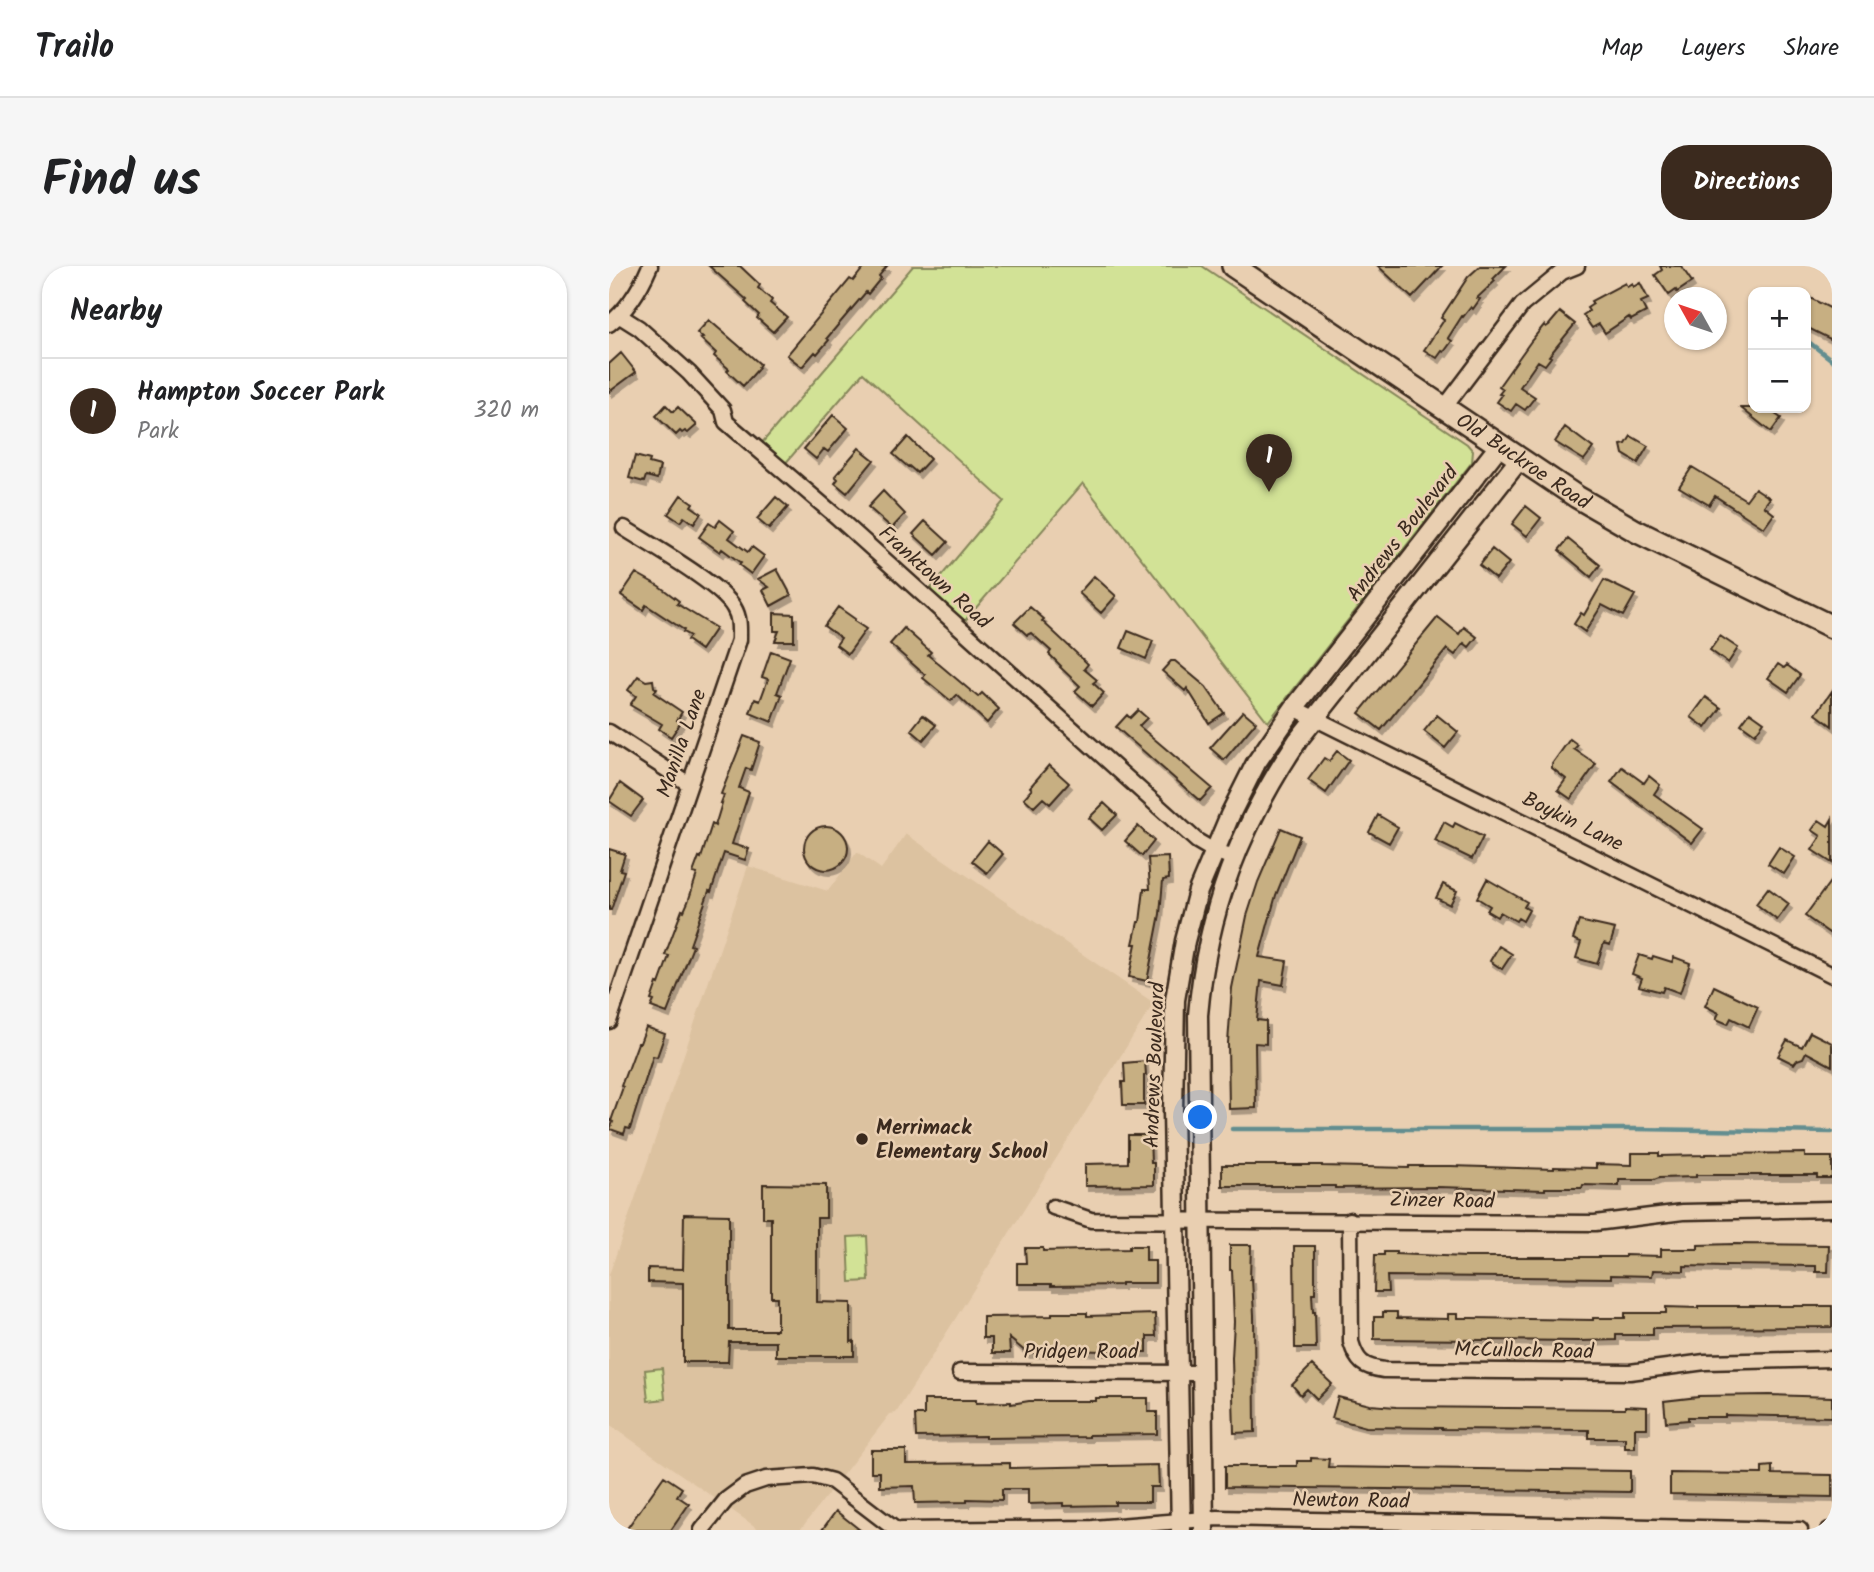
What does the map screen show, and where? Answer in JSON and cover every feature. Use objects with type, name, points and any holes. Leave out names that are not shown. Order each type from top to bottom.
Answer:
[{"type":"main road","name":"Old Buckroe Road","points":[[1233,266],[1577,497],[1636,531],[1832,627]]},
{"type":"street","points":[[614,320],[645,278],[650,266]]},
{"type":"street","points":[[1444,408],[1522,305],[1562,272],[1577,266]]},
{"type":"street","name":"Franktown Road","points":[[614,320],[639,328],[689,373],[723,410],[726,422],[837,517],[1197,841],[1233,858]]},
{"type":"street","name":"Andrews Boulevard","points":[[1181,1526],[1173,1111],[1175,1000],[1185,941],[1198,891],[1256,763],[1294,708],[1499,446]]},
{"type":"street","name":"Andrews Boulevard","points":[[1204,1525],[1198,1047],[1201,989],[1210,931],[1233,858],[1278,770],[1314,719],[1519,460]]},
{"type":"street","name":"Manilla Lane","points":[[609,1021],[739,640],[739,620],[734,606],[723,595],[624,527]]},
{"type":"street","name":"Boykin Lane","points":[[1294,708],[1832,975]]},
{"type":"street","points":[[609,732],[689,784]]},
{"type":"street","name":"Zinzer Road","points":[[1053,1207],[1091,1220],[1595,1223],[1682,1212],[1832,1209]]},
{"type":"street","name":"McCulloch Road","points":[[1350,1220],[1351,1342],[1355,1356],[1368,1368],[1630,1372],[1705,1362],[1832,1359]]},
{"type":"street","name":"Pridgen Road","points":[[960,1372],[1202,1373]]},
{"type":"street","points":[[702,1530],[726,1500],[745,1486],[766,1479],[813,1476],[832,1481],[899,1530]]},
{"type":"street","name":"Newton Road","points":[[899,1530],[1093,1529],[1204,1525],[1800,1530]]},
{"type":"shaded area","name":"Merrimack Elementary School","points":[[906,834],[1154,1003],[896,1413],[890,1414],[800,1530],[760,1530],[609,1424],[609,1275],[748,866],[828,891],[857,852],[881,869]]},
{"type":"green space","points":[[913,266],[1202,266],[1467,444],[1473,451],[1472,462],[1268,722],[1083,483],[963,623],[928,592],[1004,501],[863,373],[784,465],[761,444]]},
{"type":"green space","points":[[867,1236],[869,1281],[850,1282],[848,1237]]},
{"type":"green space","points":[[662,1368],[665,1399],[648,1401],[645,1370]]},
{"type":"building","points":[[709,266],[740,266],[760,285],[758,288],[772,300],[770,303],[787,317],[773,332],[757,318],[759,315],[745,302],[747,300]]},
{"type":"building","points":[[865,266],[887,266],[868,294],[866,292],[827,338],[829,340],[802,367],[787,355],[850,279],[853,281]]},
{"type":"building","points":[[1378,266],[1442,266],[1412,298]]},
{"type":"building","points":[[1480,266],[1506,266],[1477,298],[1480,299],[1473,309],[1471,307],[1462,316],[1448,338],[1452,341],[1437,358],[1424,350],[1468,277]]},
{"type":"building","points":[[1660,266],[1681,266],[1692,282],[1684,287],[1664,288],[1655,275],[1662,270]]},
{"type":"building","points":[[1625,283],[1627,287],[1632,284],[1633,287],[1640,283],[1648,299],[1641,302],[1646,312],[1631,320],[1629,317],[1605,333],[1599,324],[1592,328],[1583,315],[1593,304],[1591,301]]},
{"type":"building","points":[[1811,298],[1832,309],[1832,340],[1811,330]]},
{"type":"building","points":[[1560,312],[1575,324],[1545,365],[1538,361],[1520,387],[1535,397],[1525,410],[1516,404],[1511,411],[1497,402],[1503,389],[1499,386],[1544,325],[1549,325]]},
{"type":"building","points":[[709,320],[760,364],[743,386],[727,371],[729,369],[714,356],[716,353],[697,333]]},
{"type":"building","points":[[621,353],[636,372],[609,392],[609,364]]},
{"type":"building","points":[[666,405],[673,412],[678,407],[697,425],[688,433],[680,431],[676,435],[656,416]]},
{"type":"building","points":[[1741,408],[1748,408],[1748,413],[1774,413],[1781,418],[1771,432]]},
{"type":"building","points":[[833,415],[848,428],[828,452],[824,449],[816,459],[804,449]]},
{"type":"building","points":[[1565,427],[1593,448],[1584,460],[1555,442]]},
{"type":"building","points":[[1631,436],[1648,446],[1638,463],[1623,454],[1621,445],[1626,444]]},
{"type":"building","points":[[908,437],[930,459],[917,473],[893,454]]},
{"type":"building","points":[[859,448],[874,460],[847,493],[835,483],[838,479],[835,476]]},
{"type":"building","points":[[635,456],[660,466],[657,479],[646,476],[644,482],[629,478]]},
{"type":"building","points":[[1692,467],[1746,500],[1755,488],[1770,498],[1764,506],[1774,514],[1764,528],[1715,496],[1709,505],[1679,487]]},
{"type":"building","points":[[883,491],[905,514],[892,528],[868,507]]},
{"type":"building","points":[[681,495],[701,513],[694,524],[684,517],[680,522],[668,514]]},
{"type":"building","points":[[776,497],[788,507],[769,529],[757,519]]},
{"type":"building","points":[[1526,506],[1541,518],[1527,536],[1512,524]]},
{"type":"building","points":[[720,520],[734,531],[729,538],[748,552],[752,547],[764,556],[751,574],[722,549],[720,552],[699,537],[709,523],[715,527]]},
{"type":"building","points":[[925,521],[948,542],[936,555],[913,534]]},
{"type":"building","points":[[1568,539],[1600,565],[1591,577],[1559,550]]},
{"type":"building","points":[[1492,549],[1509,563],[1496,579],[1479,565]]},
{"type":"building","points":[[777,569],[791,595],[771,606],[763,590],[769,587],[758,579]]},
{"type":"building","points":[[636,573],[679,601],[677,604],[716,628],[701,650],[687,640],[690,636],[683,632],[684,630],[646,605],[643,610],[621,595]]},
{"type":"building","points":[[1094,576],[1116,596],[1101,613],[1079,593]]},
{"type":"building","points":[[1604,580],[1635,595],[1623,616],[1602,605],[1585,632],[1574,624],[1581,613],[1584,615]]},
{"type":"building","points":[[838,607],[866,629],[848,654],[836,645],[841,638],[824,626]]},
{"type":"building","points":[[1030,607],[1088,664],[1084,669],[1097,680],[1093,683],[1104,693],[1092,706],[1075,691],[1080,686],[1049,654],[1051,651],[1031,633],[1027,635],[1014,623]]},
{"type":"building","points":[[774,613],[794,614],[794,641],[775,641],[779,631],[774,631]]},
{"type":"building","points":[[1438,617],[1459,634],[1464,627],[1477,637],[1469,647],[1464,643],[1455,655],[1447,649],[1381,730],[1359,713]]},
{"type":"building","points":[[904,628],[931,652],[928,655],[978,697],[982,693],[999,709],[987,723],[957,695],[951,701],[923,678],[925,675],[890,644]]},
{"type":"building","points":[[1128,631],[1153,641],[1146,659],[1121,648]]},
{"type":"building","points":[[1720,636],[1738,648],[1728,663],[1710,650]]},
{"type":"building","points":[[771,651],[790,658],[777,693],[782,695],[772,722],[750,713],[755,699],[760,701],[768,679],[762,677]]},
{"type":"building","points":[[1171,661],[1175,661],[1206,687],[1224,713],[1209,723],[1187,688],[1185,691],[1162,671]]},
{"type":"building","points":[[1778,664],[1784,668],[1787,665],[1800,675],[1788,692],[1768,678]]},
{"type":"building","points":[[638,676],[646,681],[653,680],[657,689],[654,693],[682,712],[677,720],[681,722],[671,737],[659,729],[662,724],[630,705],[636,696],[628,690]]},
{"type":"building","points":[[1832,691],[1832,726],[1816,714]]},
{"type":"building","points":[[1706,697],[1721,708],[1706,728],[1691,717]]},
{"type":"building","points":[[1138,710],[1147,718],[1139,726],[1212,788],[1200,801],[1116,727],[1127,715],[1130,718]]},
{"type":"building","points":[[1243,711],[1256,722],[1224,760],[1210,748]]},
{"type":"building","points":[[1750,712],[1764,722],[1755,734],[1741,724]]},
{"type":"building","points":[[923,715],[936,725],[923,740],[911,730]]},
{"type":"building","points":[[1437,715],[1458,732],[1445,748],[1424,731]]},
{"type":"building","points":[[744,736],[760,742],[751,770],[746,768],[739,788],[749,792],[732,844],[749,849],[745,860],[724,853],[667,1013],[651,1007],[654,1001],[651,1000],[669,956],[665,955],[682,910],[684,911],[688,902],[697,874],[693,873],[712,824],[715,826],[724,795],[721,794]]},
{"type":"building","points":[[1570,739],[1578,745],[1574,749],[1596,764],[1571,799],[1558,790],[1566,779],[1552,768],[1552,764]]},
{"type":"building","points":[[1337,751],[1349,760],[1326,793],[1308,780],[1324,758],[1329,761]]},
{"type":"building","points":[[1049,765],[1069,783],[1050,804],[1043,798],[1034,807],[1024,798]]},
{"type":"building","points":[[1622,767],[1644,783],[1649,776],[1660,785],[1654,794],[1703,829],[1692,843],[1611,782]]},
{"type":"building","points":[[620,783],[643,800],[631,816],[609,801]]},
{"type":"building","points":[[1104,803],[1117,815],[1102,830],[1089,818]]},
{"type":"building","points":[[1378,815],[1398,827],[1389,843],[1369,832]]},
{"type":"building","points":[[1832,819],[1832,863],[1812,850],[1821,836],[1812,830],[1819,820],[1828,826]]},
{"type":"building","points":[[1444,822],[1453,827],[1455,823],[1483,837],[1472,859],[1435,841]]},
{"type":"building","points":[[826,826],[842,832],[848,848],[842,864],[826,870],[810,864],[804,848],[810,832]]},
{"type":"building","points":[[1138,826],[1154,841],[1142,856],[1125,841]]},
{"type":"building","points":[[1281,828],[1300,836],[1276,895],[1259,957],[1287,961],[1283,985],[1261,981],[1257,1020],[1266,1021],[1266,1044],[1255,1043],[1256,1108],[1229,1109],[1228,1043],[1232,988],[1247,916]]},
{"type":"building","points":[[988,841],[1003,854],[987,873],[972,861]]},
{"type":"building","points":[[1779,847],[1795,857],[1784,874],[1768,864]]},
{"type":"building","points":[[609,849],[625,854],[620,870],[624,871],[611,910],[609,910]]},
{"type":"building","points":[[1168,857],[1169,879],[1163,880],[1160,914],[1147,981],[1129,977],[1144,889],[1150,889],[1148,858]]},
{"type":"building","points":[[1487,879],[1527,902],[1524,907],[1529,910],[1523,921],[1518,918],[1516,921],[1500,912],[1497,917],[1487,911],[1490,906],[1477,898]]},
{"type":"building","points":[[1832,879],[1832,935],[1805,916]]},
{"type":"building","points":[[1443,884],[1457,891],[1450,905],[1436,898]]},
{"type":"building","points":[[1768,888],[1789,904],[1777,920],[1756,904]]},
{"type":"building","points":[[1579,921],[1615,929],[1610,945],[1604,943],[1597,964],[1576,958],[1581,942],[1573,939]]},
{"type":"building","points":[[1499,946],[1512,954],[1502,969],[1490,961]]},
{"type":"building","points":[[1639,955],[1672,962],[1674,957],[1690,963],[1680,993],[1664,987],[1662,992],[1639,986],[1642,978],[1632,974]]},
{"type":"building","points":[[1714,986],[1758,1007],[1749,1027],[1731,1018],[1728,1024],[1716,1019],[1719,1013],[1705,1006]]},
{"type":"building","points":[[646,1027],[665,1034],[657,1057],[653,1056],[630,1129],[626,1128],[624,1134],[610,1129],[613,1122],[611,1121],[623,1087],[621,1086]]},
{"type":"building","points":[[1810,1032],[1832,1043],[1832,1066],[1806,1052],[1803,1058],[1794,1064],[1778,1056],[1787,1040],[1802,1047]]},
{"type":"building","points":[[1145,1061],[1144,1105],[1123,1105],[1124,1063]]},
{"type":"building","points":[[1128,1135],[1150,1135],[1154,1185],[1085,1186],[1085,1164],[1128,1163]]},
{"type":"building","points":[[1632,1153],[1659,1153],[1659,1156],[1805,1153],[1805,1157],[1832,1157],[1832,1178],[1817,1178],[1817,1175],[1696,1175],[1654,1180],[1619,1180],[1619,1186],[1583,1185],[1582,1188],[1545,1190],[1222,1186],[1222,1165],[1596,1168],[1596,1164],[1632,1165]]},
{"type":"building","points":[[763,1184],[826,1185],[826,1218],[817,1218],[817,1302],[851,1303],[851,1342],[854,1341],[854,1356],[776,1356],[776,1342],[729,1342],[728,1362],[683,1362],[683,1283],[648,1282],[648,1268],[683,1269],[684,1214],[729,1215],[729,1330],[777,1330],[777,1297],[771,1297],[771,1218],[763,1218]]},
{"type":"building","points":[[1230,1245],[1251,1245],[1255,1432],[1234,1433],[1234,1322]]},
{"type":"building","points":[[1698,1245],[1829,1245],[1828,1272],[1816,1272],[1816,1266],[1725,1265],[1684,1266],[1684,1271],[1653,1270],[1652,1276],[1611,1275],[1611,1278],[1387,1276],[1388,1292],[1374,1292],[1375,1255],[1384,1255],[1384,1252],[1466,1257],[1625,1257],[1661,1256],[1661,1249],[1698,1249]]},
{"type":"building","points":[[1129,1246],[1146,1246],[1146,1261],[1155,1261],[1155,1283],[1051,1286],[1017,1284],[1017,1263],[1026,1263],[1025,1248],[1043,1248],[1043,1251],[1129,1249]]},
{"type":"building","points":[[1294,1246],[1315,1246],[1315,1294],[1312,1294],[1316,1348],[1295,1348]]},
{"type":"building","points":[[1832,1306],[1832,1327],[1653,1328],[1653,1335],[1616,1335],[1616,1340],[1580,1341],[1374,1339],[1374,1317],[1383,1317],[1383,1312],[1397,1312],[1397,1318],[1448,1319],[1448,1314],[1458,1314],[1458,1318],[1593,1320],[1625,1318],[1625,1313],[1666,1313],[1666,1307]]},
{"type":"building","points":[[1052,1313],[1087,1313],[1087,1316],[1155,1314],[1156,1336],[1147,1336],[1147,1352],[1044,1349],[1044,1352],[1027,1353],[1009,1338],[1010,1353],[992,1353],[992,1338],[983,1338],[983,1317],[1052,1316]]},
{"type":"building","points":[[1312,1365],[1332,1384],[1317,1399],[1307,1389],[1301,1395],[1292,1385]]},
{"type":"building","points":[[1698,1396],[1832,1397],[1832,1417],[1725,1415],[1688,1417],[1688,1420],[1666,1422],[1664,1401]]},
{"type":"building","points":[[1338,1397],[1370,1405],[1396,1407],[1647,1407],[1647,1428],[1635,1428],[1635,1448],[1625,1448],[1625,1438],[1589,1438],[1589,1430],[1366,1427],[1332,1418]]},
{"type":"building","points":[[1096,1398],[1148,1398],[1148,1412],[1157,1412],[1157,1434],[1089,1437],[916,1437],[915,1415],[924,1415],[924,1400],[976,1400],[976,1403],[1011,1404],[1029,1401],[1096,1401]]},
{"type":"building","points":[[871,1450],[906,1450],[906,1464],[1010,1463],[1010,1468],[1158,1465],[1159,1487],[1150,1487],[1150,1502],[1115,1502],[1115,1505],[1028,1504],[1028,1489],[1002,1489],[1002,1500],[967,1499],[967,1502],[915,1503],[914,1486],[880,1487],[880,1472],[871,1472]]},
{"type":"building","points":[[1311,1458],[1329,1459],[1328,1467],[1630,1471],[1630,1492],[1225,1487],[1225,1466],[1297,1466],[1297,1461],[1311,1461]]},
{"type":"building","points":[[1772,1466],[1772,1474],[1832,1475],[1832,1497],[1670,1494],[1670,1473],[1762,1474],[1762,1467]]},
{"type":"building","points":[[664,1476],[682,1488],[677,1496],[689,1504],[671,1530],[626,1530]]},
{"type":"building","points":[[836,1511],[860,1530],[822,1530]]},
{"type":"waterway","points":[[1811,344],[1832,360]]},
{"type":"waterway","points":[[1232,1129],[1832,1132]]},
{"type":"place","name":"Hampton Soccer Park","points":[[1269,492]]},
{"type":"place","name":"Merrimack Elementary School","points":[[862,1139]]}]
